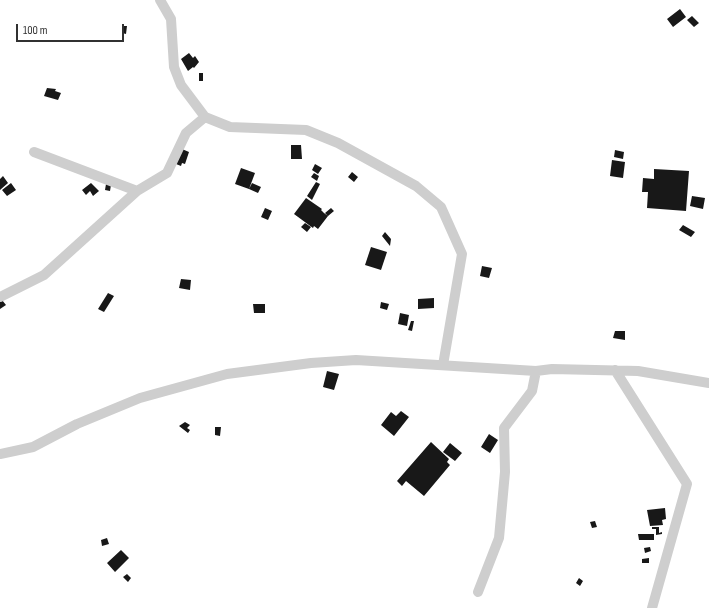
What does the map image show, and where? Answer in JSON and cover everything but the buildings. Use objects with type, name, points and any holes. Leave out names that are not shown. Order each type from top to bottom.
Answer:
[{"type":"street","points":[[160,0],[171,20],[174,66],[181,85],[205,117],[230,127],[306,130],[338,143],[416,186],[441,207],[462,254],[443,365]]},
{"type":"street","points":[[0,297],[44,275],[137,191],[167,173],[186,133],[205,117]]},
{"type":"street","points":[[34,152],[137,191]]},
{"type":"street","points":[[0,454],[33,447],[77,424],[140,398],[227,374],[311,363],[356,360],[536,371],[552,369],[638,371],[709,383]]},
{"type":"street","points":[[615,370],[687,484],[652,608]]},
{"type":"street","points":[[478,592],[499,538],[505,472],[504,428],[532,391],[536,371]]}]
